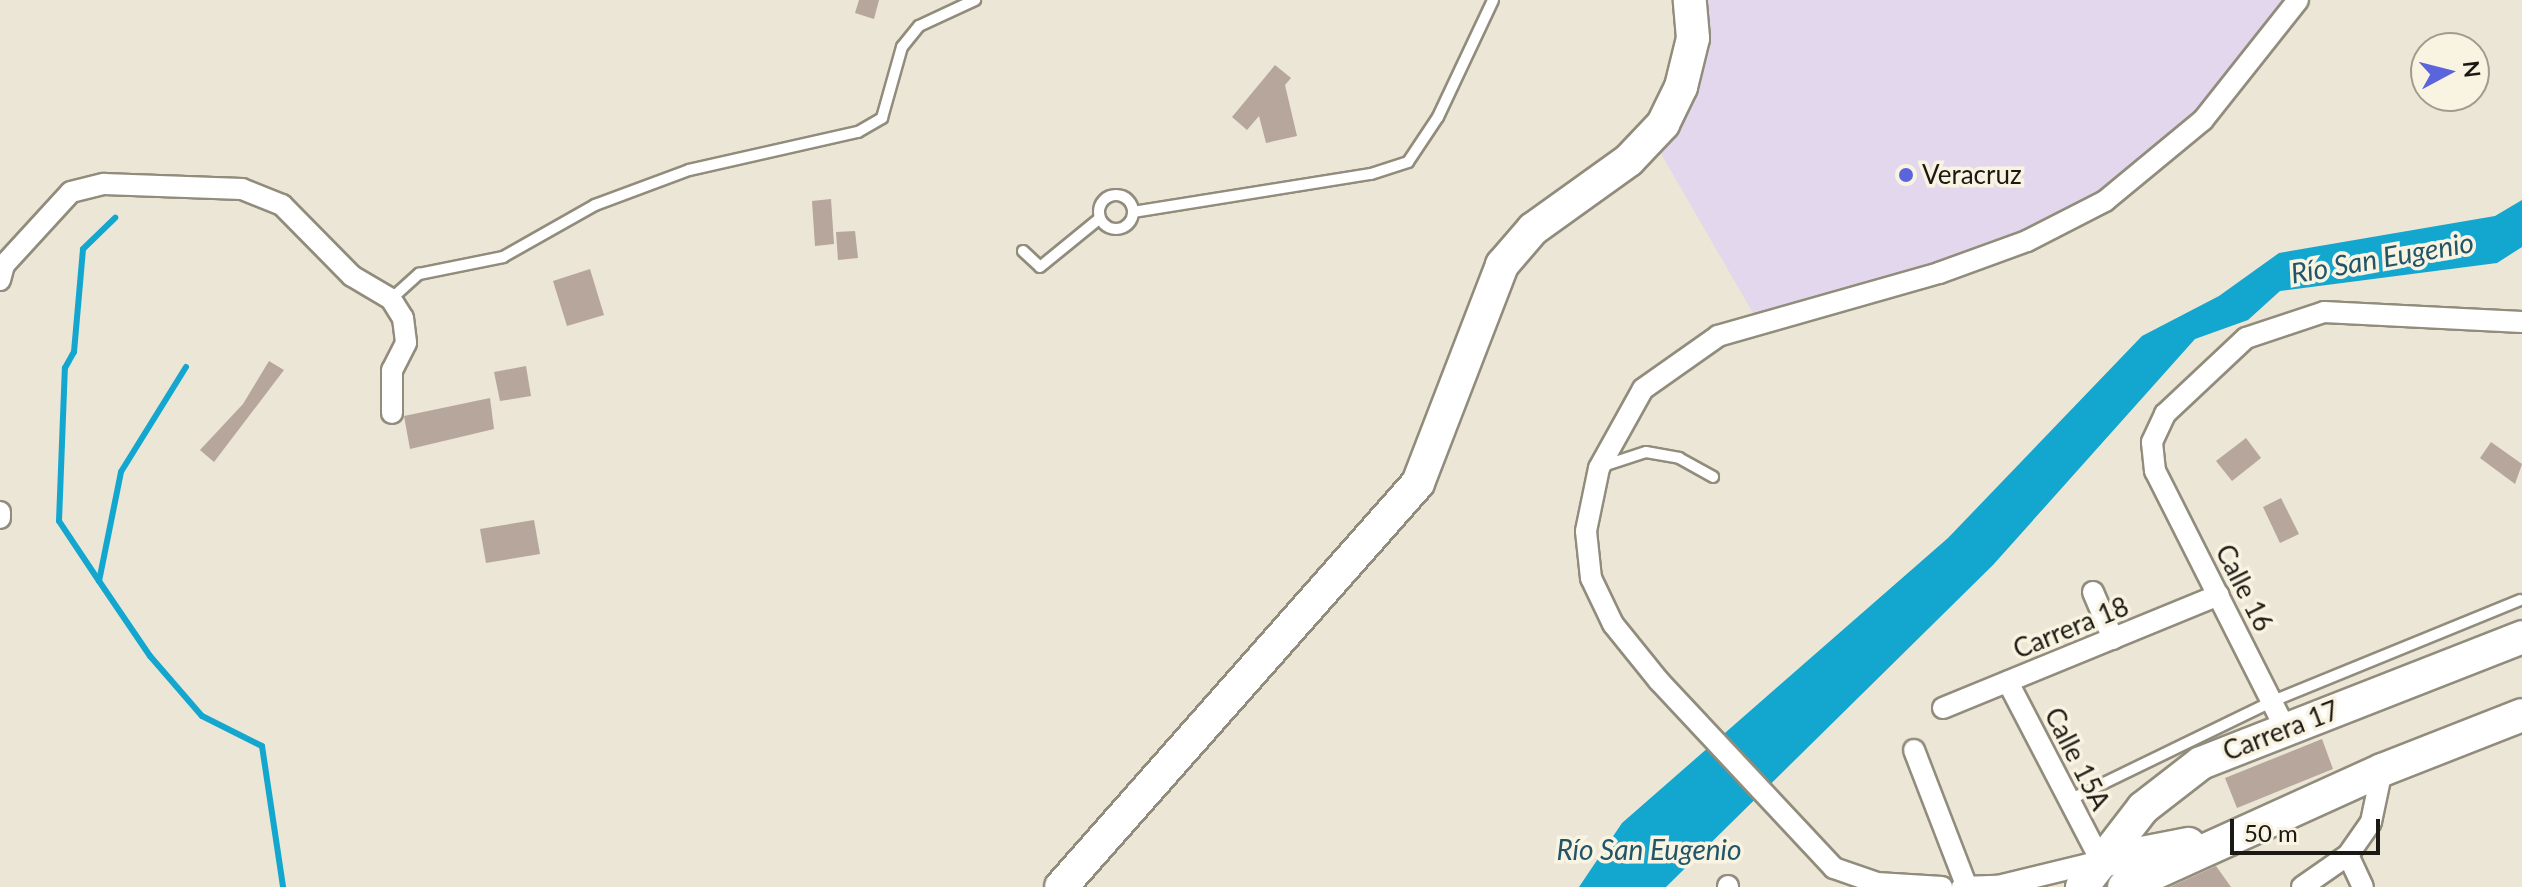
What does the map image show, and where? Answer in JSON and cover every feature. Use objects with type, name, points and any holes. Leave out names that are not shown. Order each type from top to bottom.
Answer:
[{"type":"main road","points":[[1061,887],[1418,483],[1502,265],[1533,229],[1629,160],[1663,124],[1681,87],[1693,38],[1690,0]]},
{"type":"main road","name":"Carrera 17","points":[[2082,887],[2143,808],[2181,776],[2279,714],[2522,637]]},
{"type":"main road","points":[[2124,887],[2382,770],[2522,715]]},
{"type":"main road","points":[[2101,861],[2240,835]]},
{"type":"street","points":[[1942,887],[1854,878],[1834,868],[1796,832],[1659,681],[1613,624],[1591,578],[1586,531],[1599,468],[1643,389],[1718,336],[1939,273],[2027,241],[2105,201],[2203,120],[2298,0]]},
{"type":"street","points":[[0,280],[4,265],[71,192],[104,184],[242,189],[282,205],[352,276],[391,299],[403,318],[406,343],[392,370],[392,413]]},
{"type":"street","name":"Calle 16","points":[[2279,714],[2155,471],[2152,442],[2165,414],[2246,338],[2324,312],[2522,322]]},
{"type":"street","points":[[2093,592],[2113,639]]},
{"type":"street","name":"Carrera 18","points":[[1943,708],[2219,595]]},
{"type":"street","name":"Calle 15A","points":[[2008,682],[2101,861]]},
{"type":"street","points":[[1914,750],[1964,887],[2023,881],[2101,861]]},
{"type":"street","points":[[2302,887],[2348,855],[2371,822],[2382,770]]},
{"type":"street","points":[[2348,855],[2363,887]]},
{"type":"lane","points":[[391,299],[419,274],[503,257],[595,205],[689,170],[858,132],[882,118],[902,47],[919,26],[975,0]]},
{"type":"lane","points":[[1133,212],[1371,174],[1408,162],[1438,117],[1493,0]]},
{"type":"lane","points":[[1100,218],[1100,205],[1109,196],[1122,196],[1133,212]]},
{"type":"lane","points":[[1100,218],[1115,229],[1127,224],[1133,212]]},
{"type":"lane","points":[[1023,251],[1040,267],[1100,218]]},
{"type":"lane","points":[[1599,468],[1646,452],[1679,458],[1713,477]]},
{"type":"lane","points":[[2069,800],[2279,714],[2520,600]]},
{"type":"shaded area","name":"Veracruz","points":[[1690,0],[2298,0],[2171,149],[2027,241],[1757,320],[1652,138]]},
{"type":"water","name":"Río San Eugenio","points":[[2522,200],[2522,247],[2497,263],[2280,291],[2248,320],[2195,339],[1993,565],[1666,887],[1579,887],[1622,823],[1948,538],[2142,336],[2219,296],[2279,253],[2495,216]]},
{"type":"building","points":[[859,0],[879,0],[874,19],[855,13]]},
{"type":"building","points":[[1275,65],[1291,78],[1285,85],[1297,136],[1266,143],[1259,116],[1247,130],[1232,117]]},
{"type":"building","points":[[831,199],[834,244],[815,246],[812,201]]},
{"type":"building","points":[[855,231],[858,258],[838,260],[836,232]]},
{"type":"building","points":[[590,269],[604,315],[567,326],[553,281]]},
{"type":"building","points":[[269,361],[284,370],[214,462],[200,450],[243,404]]},
{"type":"building","points":[[526,366],[531,396],[500,401],[494,372]]},
{"type":"building","points":[[490,398],[494,429],[410,449],[404,416]]},
{"type":"building","points":[[2246,438],[2261,458],[2232,481],[2216,461]]},
{"type":"building","points":[[2491,442],[2522,464],[2515,484],[2480,458]]},
{"type":"building","points":[[2281,498],[2299,534],[2280,543],[2263,507]]},
{"type":"building","points":[[534,520],[540,554],[486,563],[480,529]]},
{"type":"building","points":[[2322,739],[2333,769],[2237,808],[2225,778]]},
{"type":"building","points":[[2216,866],[2231,887],[2170,887]]},
{"type":"waterway","points":[[99,581],[59,521],[65,368],[74,352],[83,249],[115,218]]},
{"type":"waterway","points":[[186,367],[121,472],[99,581],[150,656],[202,716],[262,746],[283,887]]},
{"type":"place","name":"Veracruz","points":[[1906,175]]}]
